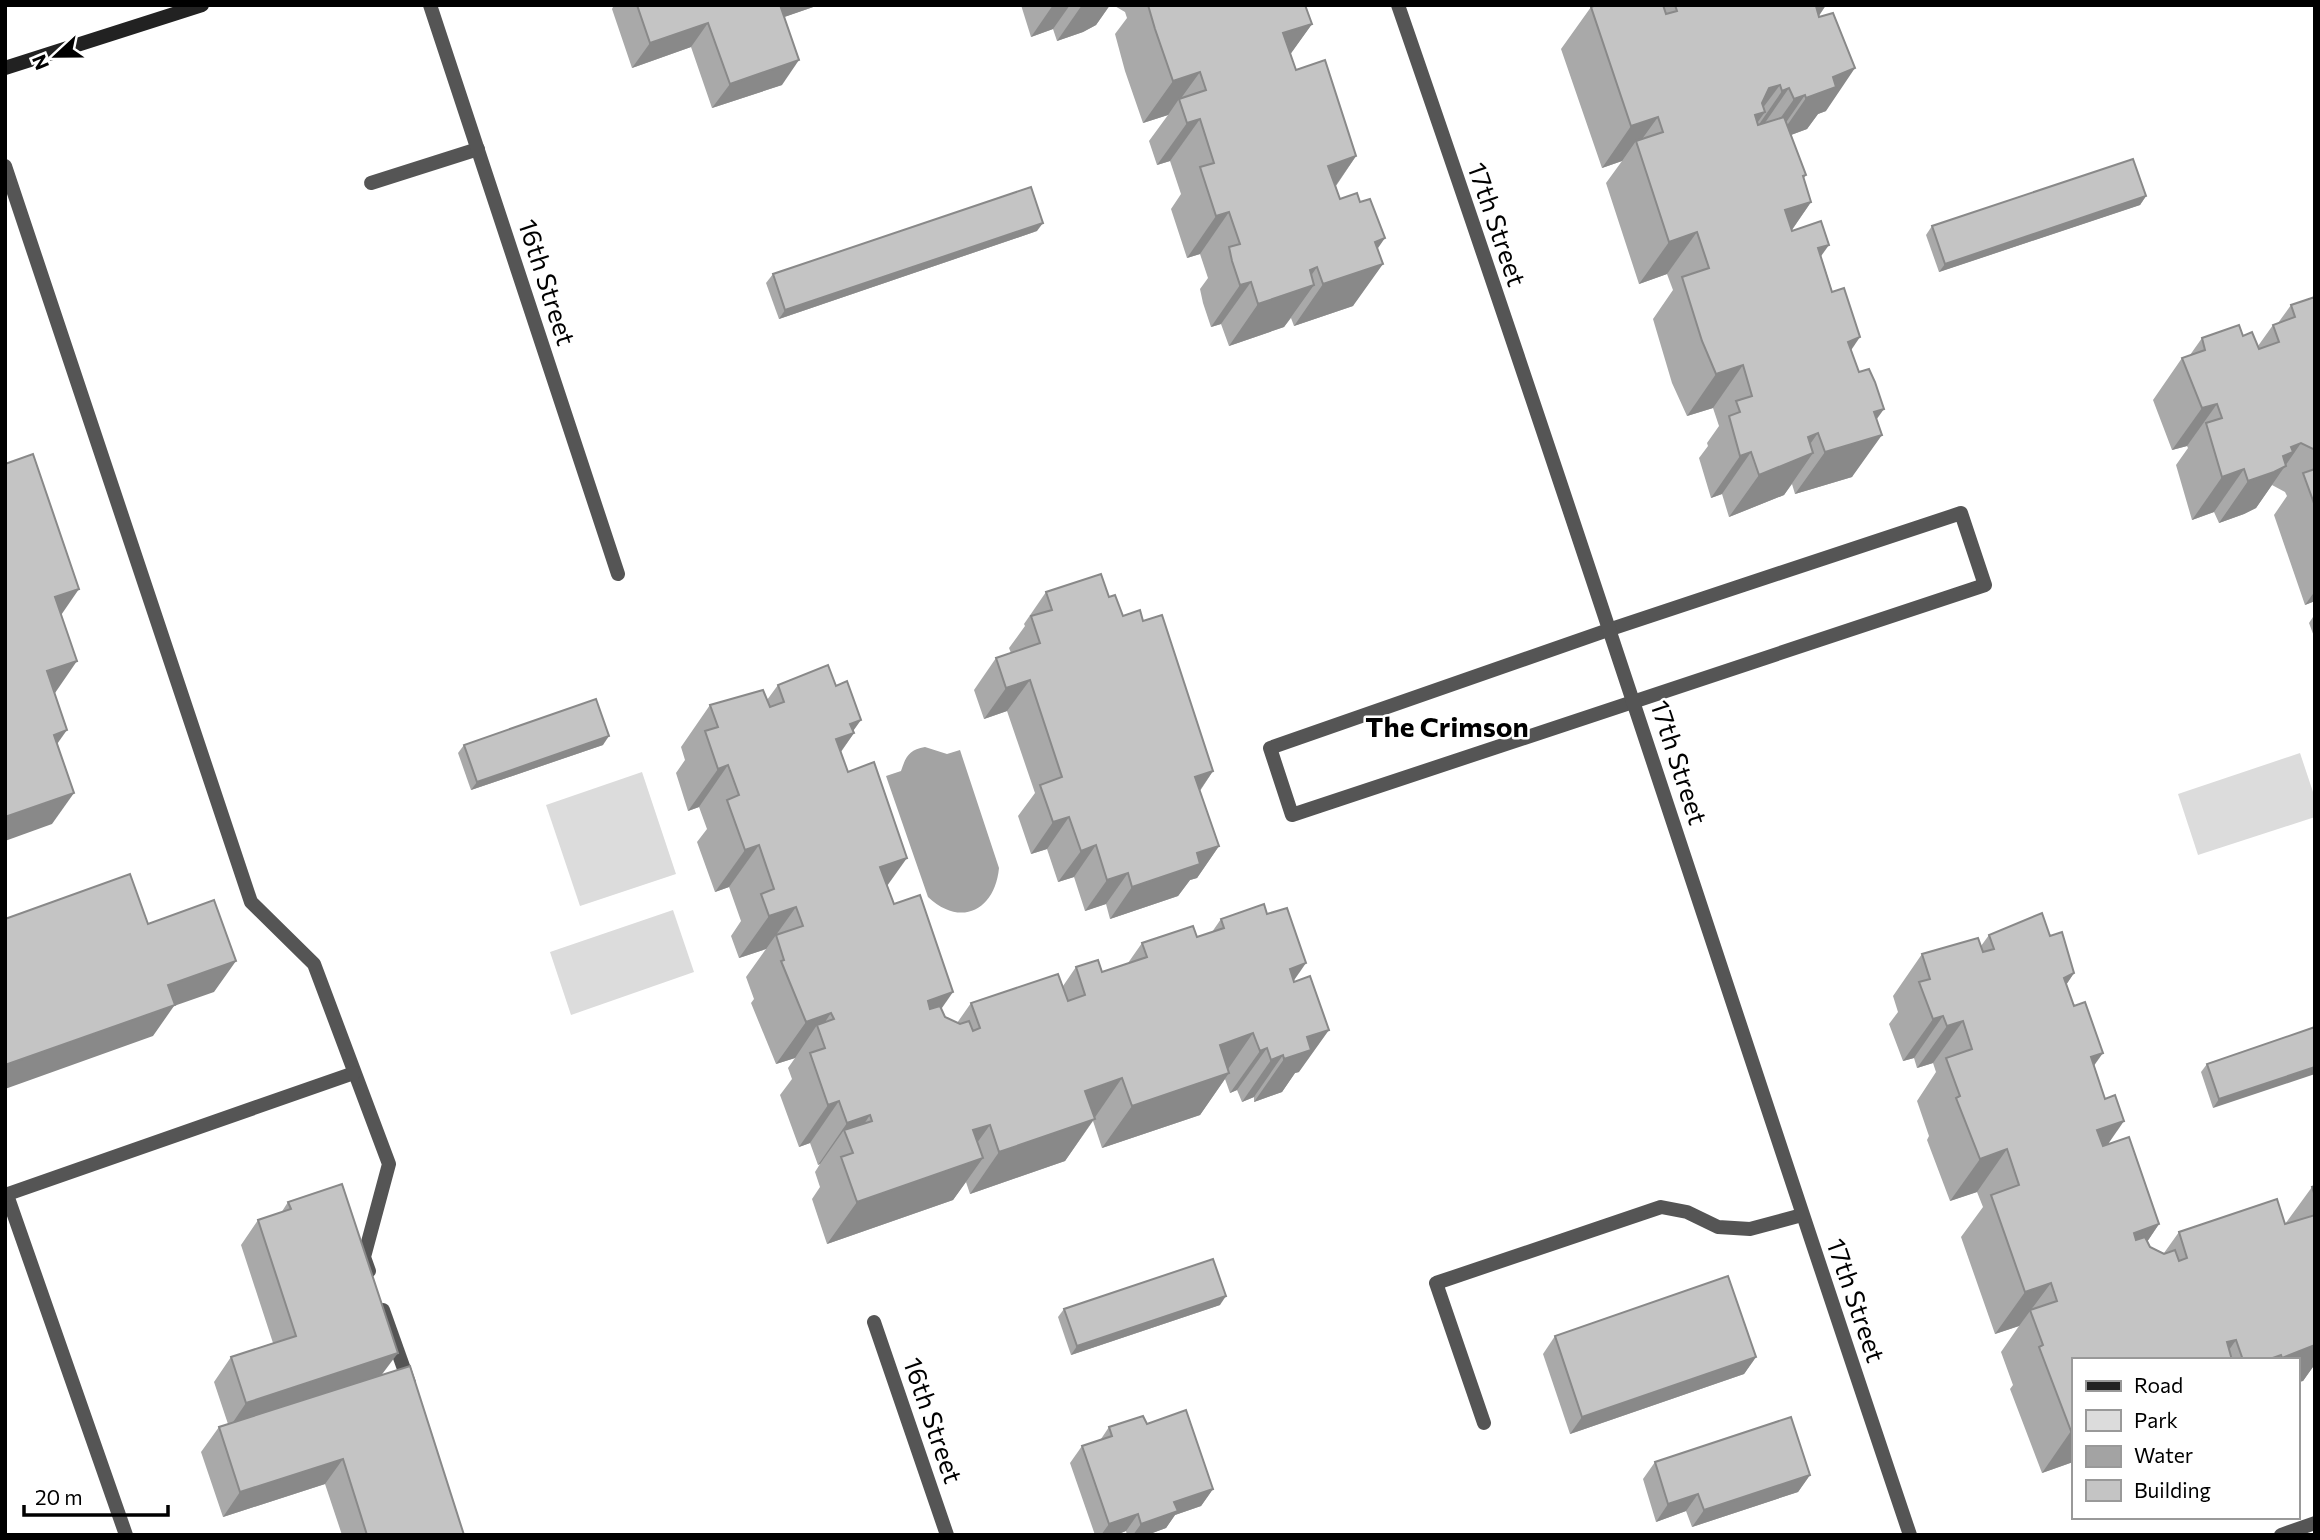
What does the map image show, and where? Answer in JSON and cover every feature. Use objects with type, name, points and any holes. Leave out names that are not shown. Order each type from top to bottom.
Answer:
[{"type":"main road","points":[[5,68],[202,5]]},
{"type":"street","name":"16th Street","points":[[430,5],[618,574]]},
{"type":"street","name":"17th Street","points":[[1398,5],[1611,629],[1802,1215],[1910,1535]]},
{"type":"street","points":[[371,183],[478,149]]},
{"type":"street","points":[[5,166],[251,902],[314,964],[389,1164],[364,1257],[414,1396]]},
{"type":"street","points":[[1961,513],[1985,585],[1635,702],[1292,816],[1270,748],[1611,629],[1961,513]]},
{"type":"street","points":[[125,1535],[6,1195],[354,1073]]},
{"type":"street","points":[[1484,1423],[1436,1283],[1661,1207],[1686,1212],[1718,1227],[1750,1230],[1802,1215]]},
{"type":"street","name":"16th Street","points":[[874,1322],[947,1535]]},
{"type":"street","points":[[2281,1535],[2315,1523]]},
{"type":"green space","points":[[2300,753],[2315,798],[2315,817],[2198,855],[2178,794]]},
{"type":"green space","points":[[642,772],[676,874],[580,906],[546,805]]},
{"type":"green space","points":[[673,910],[694,972],[571,1015],[550,952]]},
{"type":"water","points":[[925,747],[947,754],[960,750],[999,868],[991,895],[974,910],[964,913],[940,906],[928,897],[886,776],[901,771],[909,754]]},
{"type":"building","points":[[637,5],[780,5],[799,60],[730,84],[708,23],[650,43]]},
{"type":"building","points":[[1148,5],[1305,5],[1312,24],[1283,33],[1296,70],[1325,60],[1356,156],[1328,166],[1340,199],[1357,193],[1360,202],[1370,199],[1385,238],[1375,242],[1383,264],[1323,284],[1317,267],[1310,270],[1314,285],[1258,304],[1251,282],[1240,285],[1229,247],[1240,244],[1229,212],[1216,216],[1200,167],[1214,163],[1200,119],[1187,123],[1179,99],[1206,90],[1200,72],[1173,81]]},
{"type":"building","points":[[1663,5],[1666,14],[1677,11],[1675,5],[1817,5],[1819,17],[1833,13],[1855,68],[1833,77],[1836,87],[1806,98],[1805,95],[1794,99],[1789,88],[1782,91],[1780,85],[1769,88],[1762,103],[1765,112],[1755,115],[1758,125],[1784,117],[1806,175],[1803,176],[1811,202],[1785,210],[1792,231],[1821,221],[1829,245],[1818,248],[1832,292],[1844,288],[1860,337],[1848,342],[1859,372],[1869,369],[1875,382],[1884,409],[1874,412],[1882,435],[1825,452],[1818,433],[1808,437],[1813,453],[1759,475],[1751,452],[1740,456],[1729,416],[1740,412],[1736,401],[1752,396],[1743,365],[1716,374],[1702,341],[1682,277],[1709,268],[1697,232],[1669,242],[1636,141],[1663,132],[1658,117],[1631,126],[1591,7]]},
{"type":"building","points":[[2133,159],[2146,196],[1945,264],[1932,226]]},
{"type":"building","points":[[1031,187],[1043,223],[785,310],[773,274]]},
{"type":"building","points":[[2315,297],[2315,450],[2301,443],[2291,447],[2293,452],[2283,456],[2286,466],[2248,481],[2244,469],[2222,477],[2206,423],[2222,418],[2217,404],[2202,408],[2182,358],[2205,350],[2202,338],[2239,325],[2243,336],[2252,332],[2259,349],[2279,342],[2273,325],[2295,317],[2291,305]]},
{"type":"building","points":[[33,454],[79,589],[55,597],[77,661],[47,671],[67,730],[54,735],[74,793],[5,817],[5,464]]},
{"type":"building","points":[[2315,469],[2315,506],[2303,473]]},
{"type":"building","points":[[1101,574],[1109,597],[1115,595],[1123,616],[1140,610],[1143,621],[1162,615],[1213,771],[1195,777],[1219,846],[1197,853],[1200,864],[1132,887],[1128,873],[1107,880],[1096,845],[1081,851],[1069,817],[1053,822],[1040,785],[1062,777],[1030,680],[1006,688],[996,658],[1040,643],[1031,616],[1052,610],[1046,592]]},
{"type":"building","points":[[828,665],[836,686],[847,681],[861,720],[850,724],[854,733],[836,739],[848,772],[874,762],[907,858],[880,867],[894,904],[920,895],[953,992],[928,1001],[930,1009],[940,1006],[945,1017],[960,1024],[969,1021],[973,1031],[980,1028],[971,1003],[1058,974],[1068,1001],[1085,995],[1076,967],[1098,960],[1102,972],[1147,957],[1142,943],[1193,926],[1197,937],[1224,928],[1221,919],[1264,904],[1267,914],[1287,908],[1306,963],[1290,969],[1294,982],[1310,976],[1329,1030],[1307,1037],[1311,1050],[1284,1059],[1283,1055],[1271,1060],[1267,1048],[1260,1051],[1253,1033],[1220,1045],[1229,1073],[1132,1106],[1122,1078],[1085,1091],[1095,1119],[999,1152],[990,1125],[973,1130],[983,1158],[857,1202],[841,1157],[853,1153],[844,1130],[872,1121],[870,1115],[847,1123],[839,1101],[828,1105],[810,1053],[825,1048],[817,1025],[834,1019],[831,1013],[806,1022],[781,961],[784,960],[776,935],[803,926],[796,907],[769,916],[761,894],[774,889],[759,845],[745,850],[727,800],[739,795],[728,765],[718,769],[705,731],[718,727],[710,705],[763,690],[770,707],[784,702],[778,685]]},
{"type":"building","points":[[596,699],[609,736],[477,782],[464,745]]},
{"type":"building","points":[[130,874],[148,924],[214,900],[236,961],[168,985],[175,1005],[5,1065],[5,919]]},
{"type":"building","points":[[2042,913],[2050,936],[2062,932],[2074,973],[2064,978],[2074,1006],[2085,1002],[2103,1053],[2091,1057],[2105,1099],[2115,1095],[2124,1121],[2097,1130],[2103,1146],[2129,1137],[2159,1224],[2134,1233],[2136,1240],[2145,1237],[2150,1247],[2164,1254],[2175,1250],[2179,1261],[2187,1258],[2179,1232],[2277,1199],[2285,1224],[2315,1215],[2315,1345],[2282,1358],[2281,1355],[2273,1358],[2242,1358],[2236,1340],[2227,1342],[2231,1358],[2072,1358],[2071,1431],[2039,1347],[2043,1345],[2030,1310],[2057,1301],[2051,1283],[2025,1292],[1991,1195],[2019,1185],[2007,1149],[1980,1159],[1956,1098],[1960,1096],[1946,1058],[1972,1049],[1963,1021],[1947,1026],[1943,1016],[1933,1019],[1919,982],[1930,979],[1922,954],[1978,938],[1983,952],[1994,949],[1989,935]]},
{"type":"building","points":[[2315,1027],[2315,1067],[2219,1099],[2207,1064]]},
{"type":"building","points":[[342,1184],[398,1353],[246,1403],[231,1357],[296,1336],[258,1220],[291,1209],[288,1202]]},
{"type":"building","points":[[1213,1259],[1226,1296],[1077,1346],[1064,1309]]},
{"type":"building","points":[[1728,1276],[1756,1357],[1582,1417],[1555,1336]]},
{"type":"building","points":[[410,1366],[464,1535],[367,1535],[343,1459],[240,1492],[219,1427]]},
{"type":"building","points":[[1186,1410],[1213,1489],[1174,1502],[1178,1511],[1141,1524],[1138,1514],[1109,1524],[1082,1446],[1112,1436],[1109,1427],[1143,1416],[1147,1424]]},
{"type":"building","points":[[1791,1417],[1810,1475],[1704,1510],[1698,1494],[1668,1504],[1655,1462]]},
{"type":"district","name":"The Crimson","points":[[1447,726]]}]
